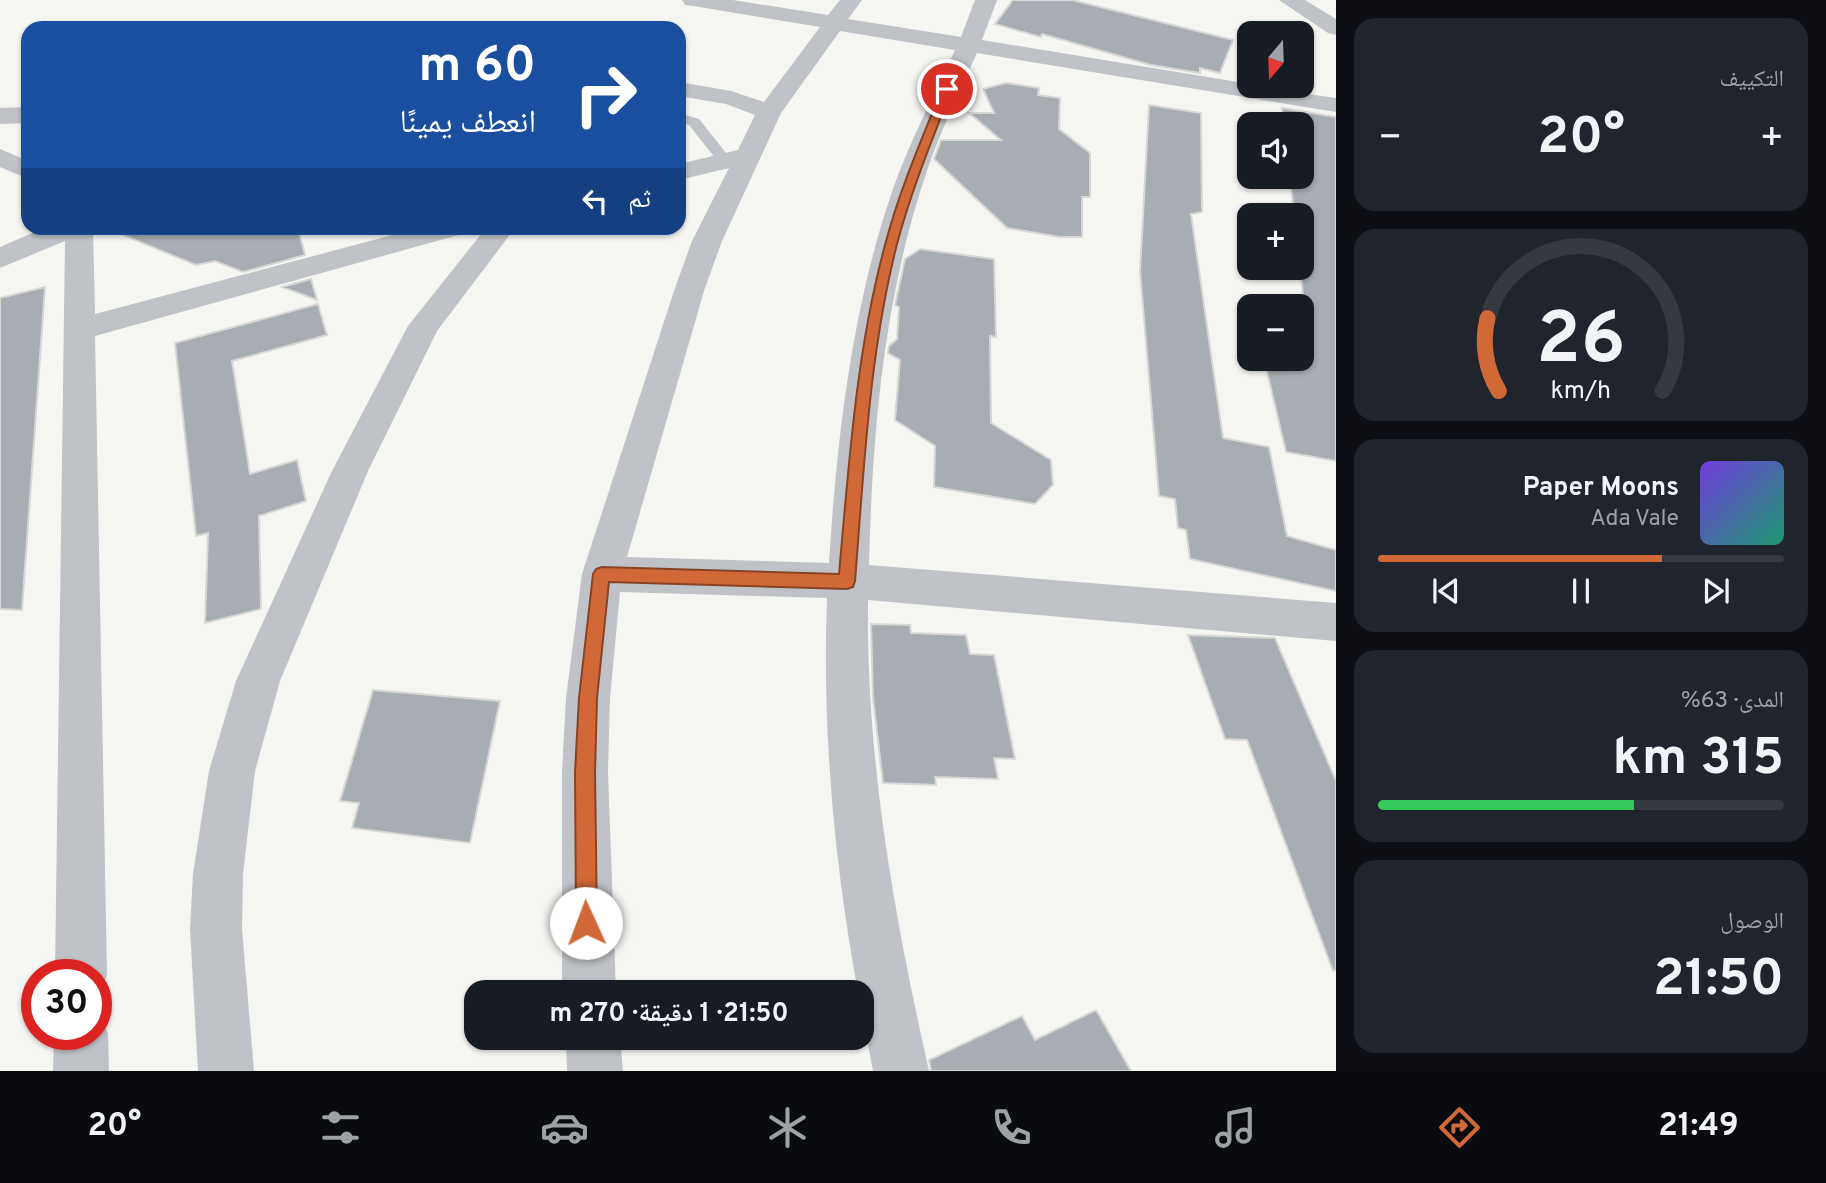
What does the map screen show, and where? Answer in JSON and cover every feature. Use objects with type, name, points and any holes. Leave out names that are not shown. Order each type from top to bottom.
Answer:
[{"type":"street","points":[[694,0],[842,11],[971,45],[1336,104]]},
{"type":"street","points":[[901,1071],[881,981],[856,814],[848,721],[847,581],[864,386],[891,246],[927,134],[971,45],[986,0]]},
{"type":"street","points":[[1290,0],[1336,28]]},
{"type":"street","points":[[1328,0],[1336,5]]},
{"type":"street","points":[[589,980],[585,772],[588,698],[602,574],[689,291],[736,159],[842,11]]},
{"type":"street","points":[[686,90],[731,98],[769,112]]},
{"type":"street","points":[[0,116],[21,115]]},
{"type":"street","points":[[0,158],[21,168]]},
{"type":"street","points":[[686,170],[736,159]]},
{"type":"street","points":[[0,258],[52,235]]},
{"type":"street","points":[[79,235],[81,959]]},
{"type":"street","points":[[81,329],[426,235]]},
{"type":"street","points":[[226,1071],[216,929],[218,874],[232,771],[258,681],[350,471],[424,326],[496,235]]},
{"type":"street","points":[[602,574],[847,581],[1113,600],[1336,622]]},
{"type":"street","points":[[81,1050],[81,1071]]},
{"type":"street","points":[[594,1050],[596,1071]]},
{"type":"lane","points":[[686,119],[694,122],[736,159]]},
{"type":"building","points":[[1013,0],[1072,0],[1233,40],[1220,73],[1200,68],[1200,73],[1151,65],[1042,34],[1041,37],[995,24]]},
{"type":"building","points":[[1006,83],[1039,88],[1038,95],[1060,98],[1059,129],[1090,153],[1090,197],[1082,197],[1082,237],[1060,237],[1007,228],[934,159],[941,140],[1001,140],[969,113],[994,113],[983,89]]},
{"type":"building","points":[[1149,105],[1201,113],[1202,212],[1191,214],[1223,438],[1269,447],[1287,536],[1336,550],[1336,591],[1190,559],[1186,530],[1178,528],[1175,499],[1159,496],[1140,271]]},
{"type":"building","points":[[1282,108],[1306,112],[1282,112]]},
{"type":"building","points":[[1314,113],[1336,117],[1336,461],[1286,452],[1267,371],[1314,371],[1314,294],[1303,294],[1301,280],[1314,280],[1314,203],[1293,203],[1291,189],[1314,189]]},
{"type":"building","points":[[123,235],[300,235],[305,255],[243,272],[215,261],[196,265]]},
{"type":"building","points":[[920,249],[994,259],[996,337],[990,336],[991,423],[1051,460],[1053,485],[1035,504],[934,487],[935,446],[895,420],[900,360],[888,353],[889,346],[897,339],[899,307],[895,305],[905,259]]},
{"type":"building","points":[[311,279],[317,300],[282,287]]},
{"type":"building","points":[[45,287],[22,610],[0,609],[0,298]]},
{"type":"building","points":[[318,304],[327,335],[232,361],[250,474],[297,460],[306,501],[259,516],[261,609],[205,623],[208,533],[196,536],[175,343]]},
{"type":"building","points":[[871,624],[910,625],[911,633],[966,635],[970,654],[994,655],[1015,759],[994,758],[998,779],[935,777],[936,785],[883,783],[873,698]]},
{"type":"building","points":[[1188,635],[1275,638],[1336,781],[1336,970],[1333,971],[1247,740],[1225,739]]},
{"type":"building","points":[[373,690],[500,701],[470,843],[352,828],[359,803],[340,801]]},
{"type":"building","points":[[1096,1010],[1131,1071],[931,1071],[929,1060],[1022,1016],[1035,1040]]},
{"type":"route","points":[[586,923],[585,772],[588,698],[602,574],[847,581],[864,386],[876,315],[908,186],[947,89]]}]
